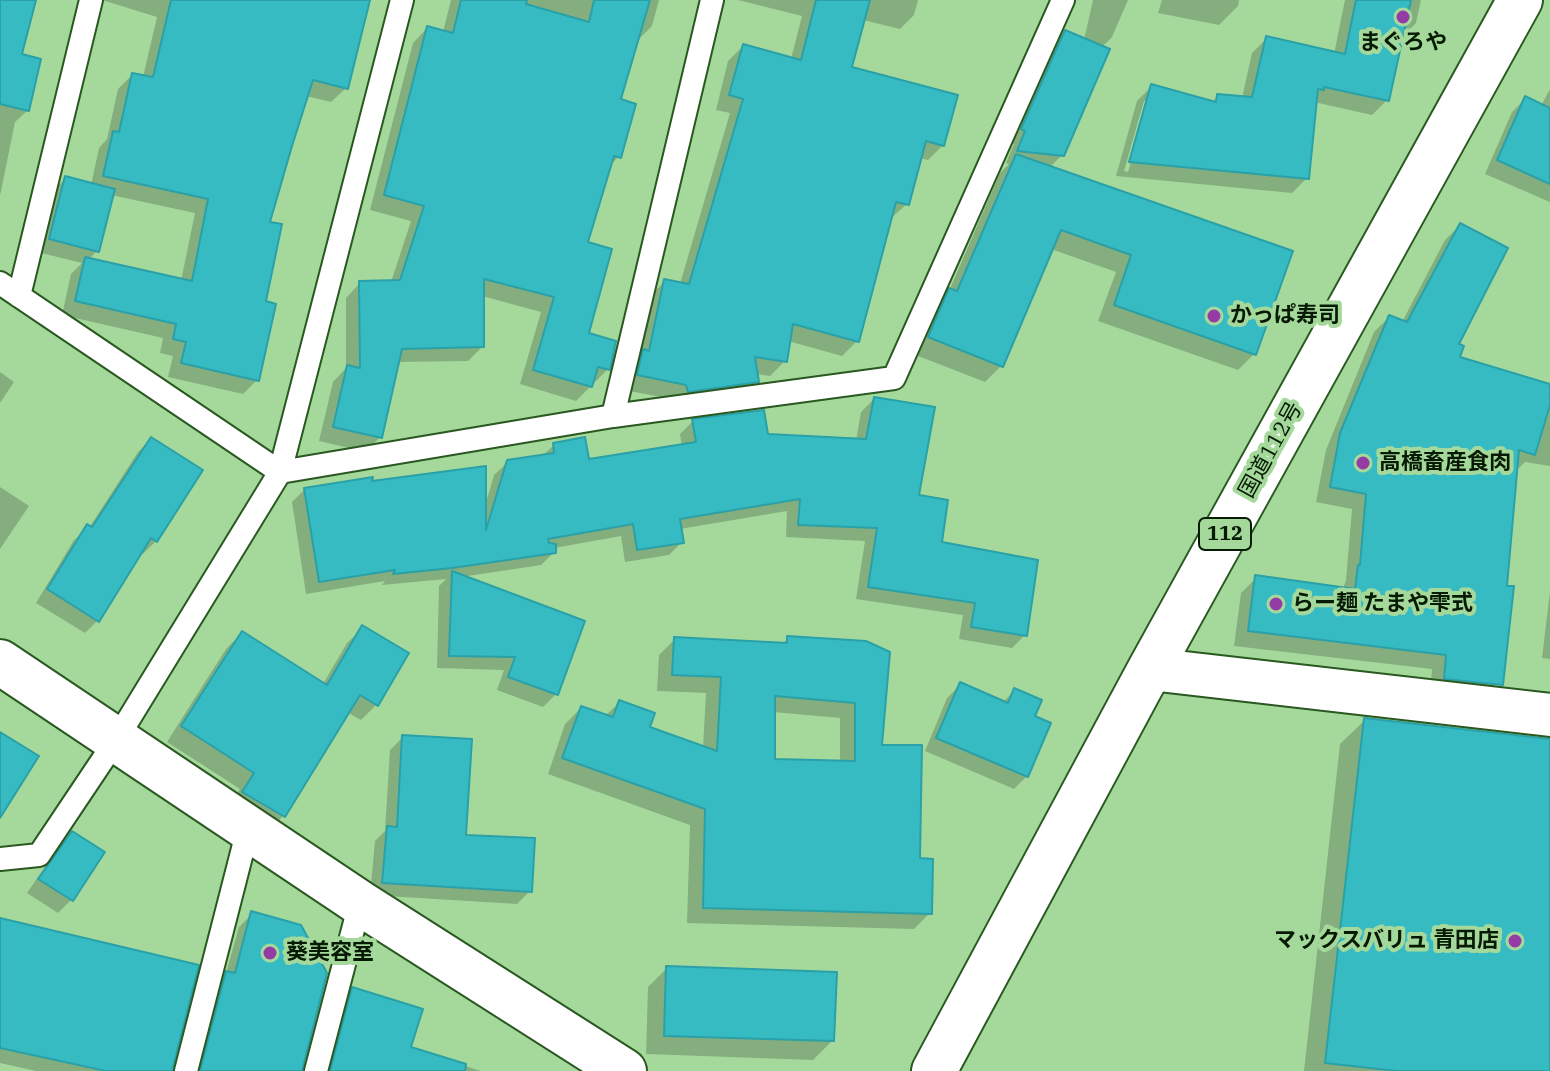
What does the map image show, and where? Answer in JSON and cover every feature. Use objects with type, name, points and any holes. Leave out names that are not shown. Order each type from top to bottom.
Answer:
[{"type":"main road","name":"国道112号","points":[[934,1071],[1150,669],[1520,0]]},
{"type":"main road","points":[[0,662],[360,903],[624,1071]]},
{"type":"street","points":[[1150,669],[1550,715]]},
{"type":"lane","points":[[19,296],[91,0]]},
{"type":"lane","points":[[0,859],[39,855],[116,740],[280,472],[402,0]]},
{"type":"lane","points":[[613,416],[712,0]]},
{"type":"lane","points":[[0,283],[280,472],[613,416],[894,378],[1063,0]]},
{"type":"lane","points":[[186,1071],[248,829]]},
{"type":"lane","points":[[316,1071],[360,903]]},
{"type":"building","points":[[0,0],[36,0],[22,54],[41,59],[29,111],[0,104]]},
{"type":"building","points":[[171,0],[370,0],[348,89],[313,80],[292,146],[270,222],[282,224],[266,301],[276,304],[259,381],[181,363],[186,342],[173,339],[176,324],[75,301],[85,257],[192,281],[208,199],[103,176],[113,131],[119,132],[132,73],[153,77]]},
{"type":"building","points":[[461,0],[527,0],[526,4],[589,22],[594,0],[650,0],[621,99],[636,104],[621,158],[614,156],[588,242],[612,249],[589,333],[616,341],[610,370],[598,367],[592,387],[533,370],[554,297],[484,279],[484,347],[402,349],[382,438],[333,427],[347,365],[360,368],[359,281],[400,280],[424,206],[384,195],[427,26],[453,33]]},
{"type":"building","points":[[816,0],[870,0],[852,67],[958,95],[944,146],[926,141],[909,205],[896,202],[859,342],[793,324],[787,362],[755,357],[759,382],[688,392],[686,385],[637,375],[643,349],[649,351],[664,279],[689,284],[743,99],[729,95],[743,44],[801,60]]},
{"type":"building","points":[[1356,0],[1411,0],[1389,101],[1324,87],[1324,90],[1318,89],[1309,179],[1129,162],[1151,84],[1216,102],[1217,94],[1252,97],[1266,36],[1345,54]]},
{"type":"building","points":[[1065,30],[1110,49],[1064,156],[1017,151],[1025,131],[1021,129]]},
{"type":"building","points":[[1525,96],[1550,108],[1550,184],[1497,160]]},
{"type":"building","points":[[1016,154],[1293,251],[1256,355],[1114,305],[1131,255],[1061,230],[1003,367],[928,337],[949,288],[957,291]]},
{"type":"building","points":[[65,176],[115,189],[99,252],[49,239]]},
{"type":"building","points":[[1460,223],[1508,248],[1459,344],[1464,346],[1460,357],[1550,384],[1550,405],[1535,455],[1519,450],[1507,586],[1514,586],[1503,685],[1444,679],[1446,655],[1248,631],[1255,575],[1355,589],[1366,494],[1330,487],[1340,433],[1389,315],[1407,322]]},
{"type":"building","points":[[874,397],[935,407],[919,495],[948,500],[942,542],[1038,560],[1027,636],[971,627],[975,603],[868,587],[877,528],[798,525],[800,499],[680,519],[684,543],[637,550],[633,524],[548,539],[549,543],[556,544],[556,553],[393,574],[395,570],[319,582],[304,488],[373,477],[372,481],[486,466],[486,530],[507,460],[554,453],[553,443],[585,437],[589,459],[696,442],[692,419],[764,410],[768,434],[866,439]]},
{"type":"building","points":[[151,437],[203,470],[157,542],[151,538],[99,622],[47,589],[87,524],[92,527]]},
{"type":"building","points":[[452,571],[585,621],[558,695],[508,677],[515,657],[449,656]]},
{"type":"building","points":[[362,625],[409,653],[378,706],[360,695],[285,817],[242,792],[254,773],[181,726],[242,631],[327,685]]},
{"type":"building","points":[[787,636],[866,641],[890,652],[882,745],[922,745],[920,858],[933,859],[932,914],[703,908],[705,809],[562,758],[581,706],[613,717],[619,700],[655,713],[650,727],[717,751],[721,677],[672,675],[674,637],[787,643]],"holes":[[[775,696],[855,703],[855,761],[775,759]]]},
{"type":"building","points":[[960,682],[1008,703],[1014,688],[1042,700],[1035,716],[1051,723],[1028,777],[936,738]]},
{"type":"building","points":[[1364,718],[1550,739],[1550,1071],[1397,1071],[1325,1063]]},
{"type":"building","points":[[0,732],[39,756],[0,818]]},
{"type":"building","points":[[402,735],[472,739],[466,835],[535,838],[532,892],[382,883],[387,826],[397,827]]},
{"type":"building","points":[[72,831],[105,852],[73,901],[38,879]]},
{"type":"building","points":[[251,911],[301,925],[327,973],[302,1071],[200,1071],[226,971],[235,973]]},
{"type":"building","points":[[0,918],[199,965],[172,1071],[106,1071],[0,1048]]},
{"type":"building","points":[[666,966],[837,972],[834,1041],[664,1036]]},
{"type":"building","points":[[352,987],[423,1009],[411,1047],[466,1064],[465,1071],[330,1071]]},
{"type":"place","name":"まぐろや","points":[[1403,17]]},
{"type":"place","name":"かっぱ寿司","points":[[1214,316]]},
{"type":"place","name":"高橋畜産食肉","points":[[1363,463]]},
{"type":"place","name":"らー麺 たまや雫式","points":[[1276,604]]},
{"type":"place","name":"マックスバリュ 青田店","points":[[1515,941]]},
{"type":"place","name":"葵美容室","points":[[270,953]]}]
